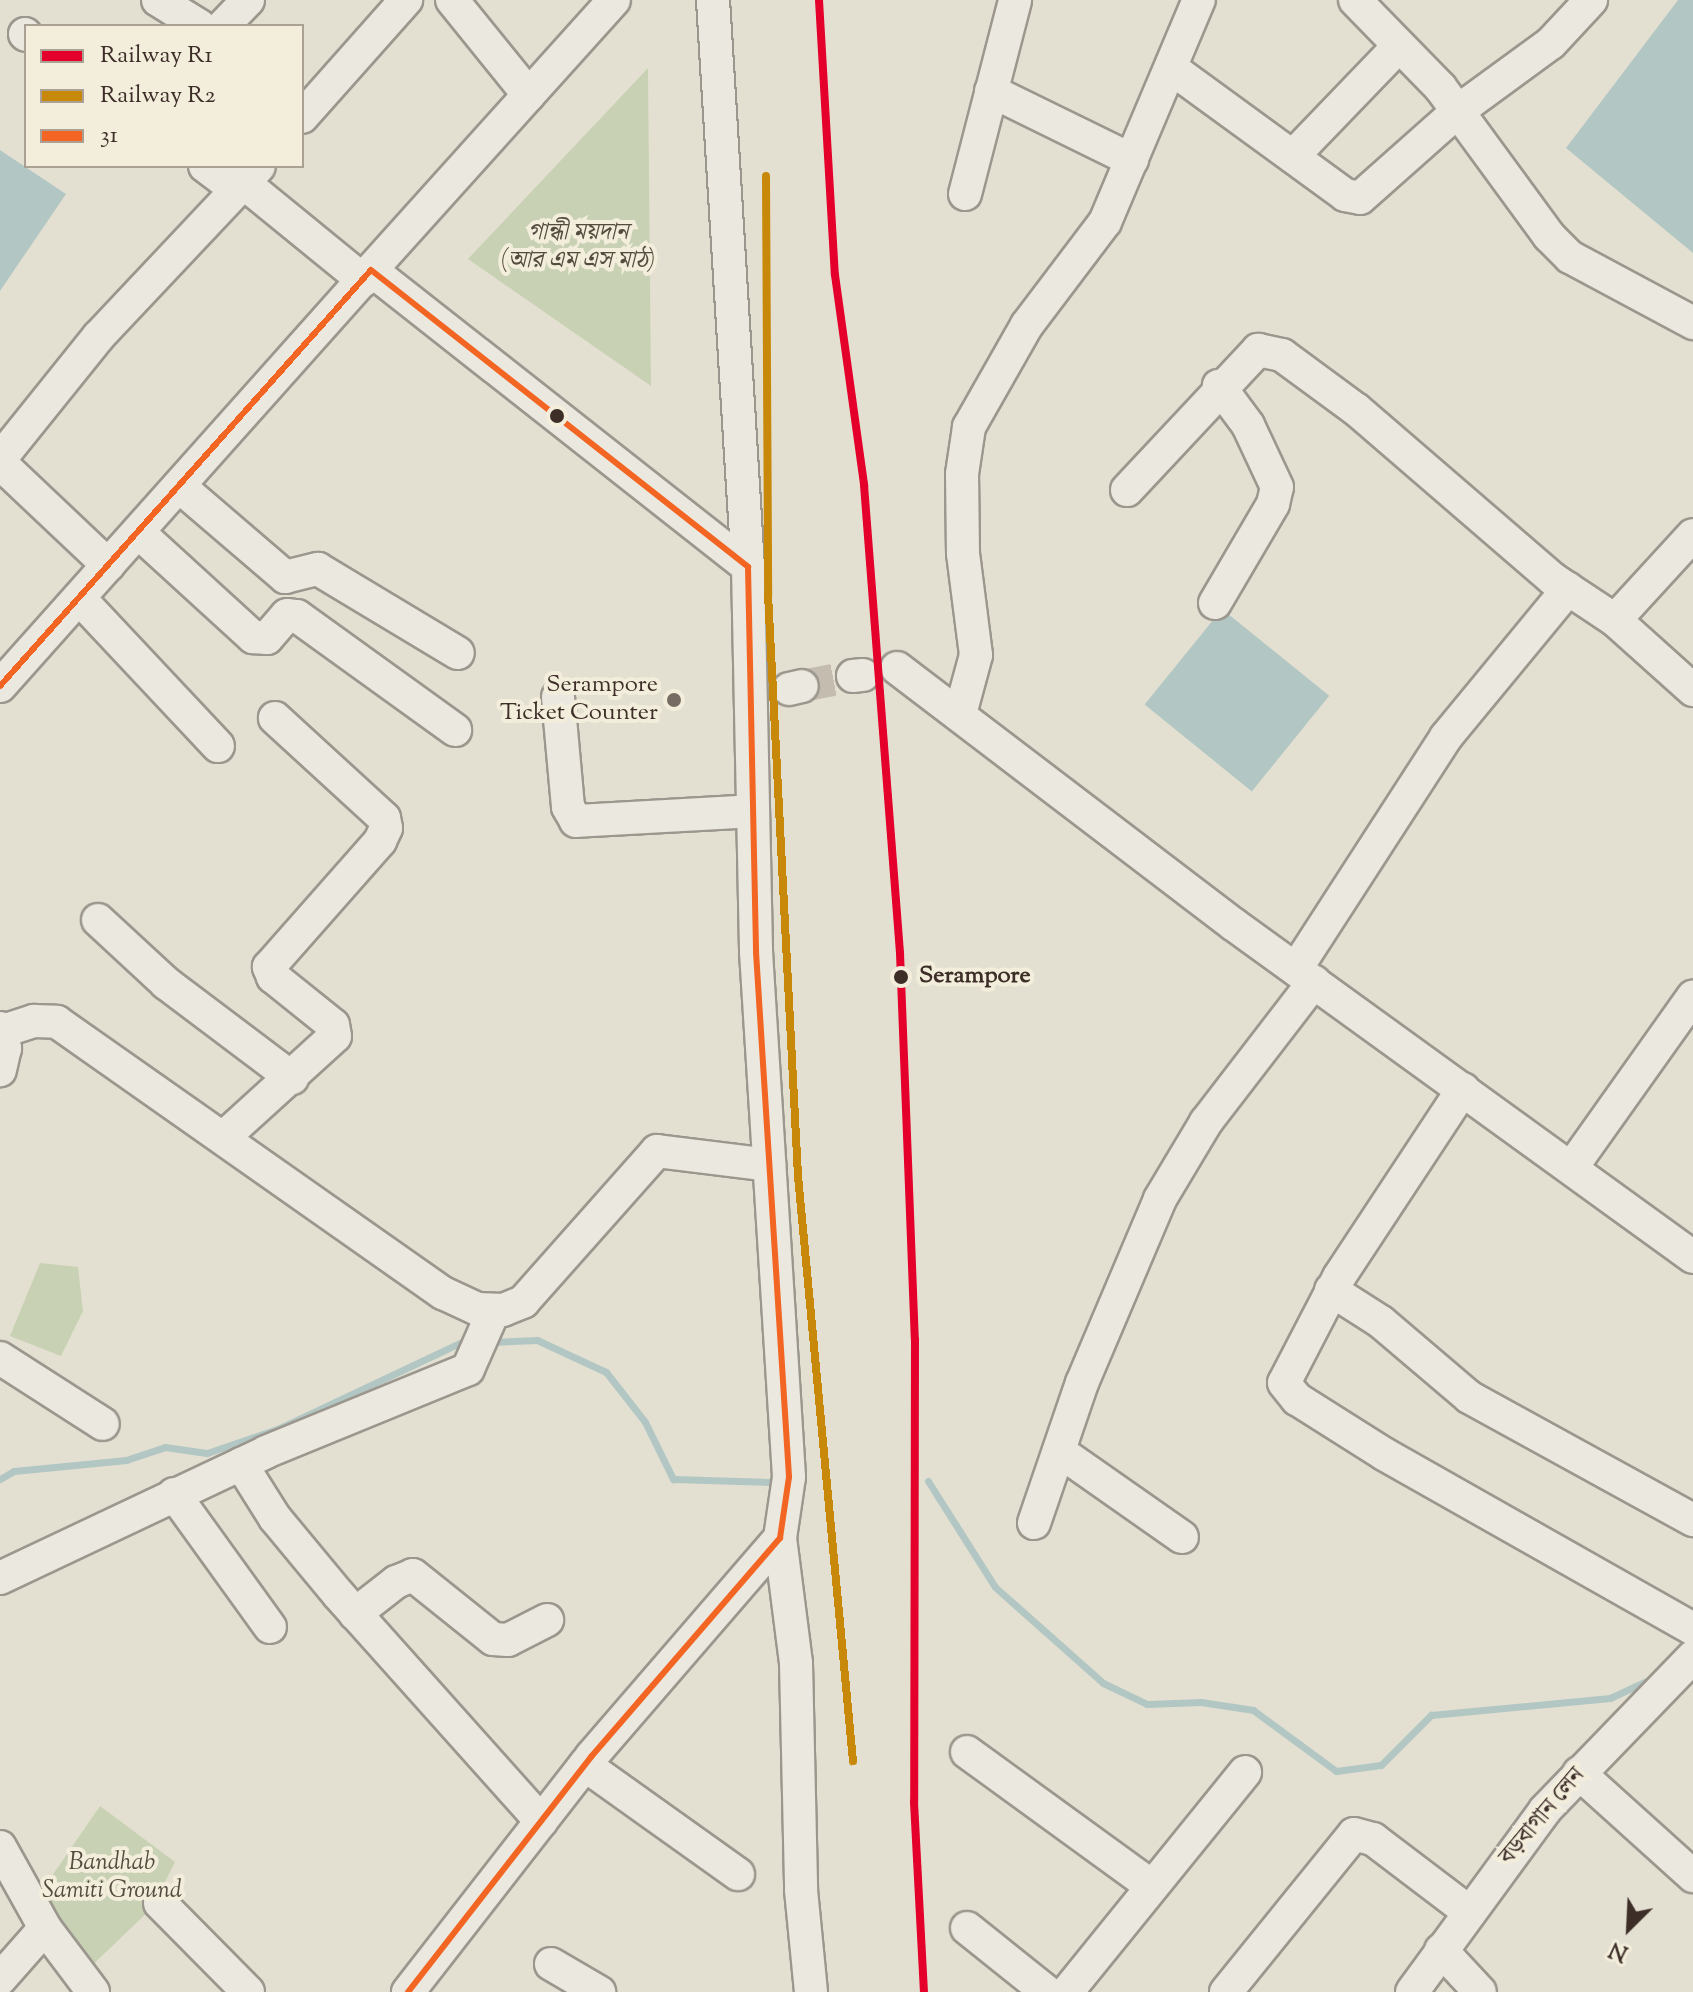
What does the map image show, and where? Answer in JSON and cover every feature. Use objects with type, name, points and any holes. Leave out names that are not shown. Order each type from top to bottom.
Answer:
[{"type":"street","points":[[158,0],[197,24]]},
{"type":"street","points":[[225,24],[248,0]]},
{"type":"street","points":[[304,115],[406,0]]},
{"type":"street","points":[[452,0],[529,95]]},
{"type":"street","points":[[0,686],[614,0]]},
{"type":"street","points":[[713,0],[748,567],[753,811],[769,1165],[789,1477],[780,1538],[796,1663],[801,1890],[811,1992]]},
{"type":"street","points":[[965,194],[1015,0]]},
{"type":"street","points":[[960,714],[976,655],[963,554],[962,474],[969,427],[1027,325],[1105,222],[1199,0]]},
{"type":"street","points":[[1355,0],[1458,111],[1549,236],[1570,257],[1693,323]]},
{"type":"street","points":[[1171,68],[1295,154],[1345,195],[1360,198],[1458,111],[1551,43],[1591,0]]},
{"type":"street","points":[[1295,154],[1399,46]]},
{"type":"street","points":[[991,91],[1132,160]]},
{"type":"street","points":[[211,168],[247,180],[748,567]]},
{"type":"street","points":[[108,565],[0,461],[99,336],[247,180]]},
{"type":"street","points":[[1127,490],[1219,386],[1258,350],[1282,355],[1357,410],[1568,589],[1615,620],[1693,690]]},
{"type":"street","points":[[1215,603],[1273,504],[1277,487],[1248,425],[1219,386]]},
{"type":"street","points":[[179,486],[285,577],[318,569],[458,653]]},
{"type":"street","points":[[138,532],[253,637],[267,638],[287,615],[297,616],[455,730]]},
{"type":"street","points":[[1615,620],[1693,535]]},
{"type":"street","points":[[1034,1523],[1121,1284],[1178,1165],[1305,976],[1446,737],[1568,589]]},
{"type":"street","points":[[79,598],[218,746]]},
{"type":"street","points":[[898,668],[1305,976],[1693,1257]]},
{"type":"street","points":[[558,697],[568,807],[576,821],[753,811]]},
{"type":"street","points":[[223,1138],[292,1078],[336,1031],[273,977],[269,967],[383,838],[386,828],[384,818],[275,718]]},
{"type":"street","points":[[98,920],[166,983],[292,1078]]},
{"type":"street","points":[[1572,1167],[1693,997]]},
{"type":"street","points":[[0,1070],[1,1030],[34,1021],[57,1022],[443,1293],[469,1306],[494,1310],[523,1302],[657,1151],[769,1165]]},
{"type":"street","points":[[1463,1089],[1331,1290],[1285,1373],[1288,1391],[1384,1454],[1693,1629]]},
{"type":"street","points":[[1331,1290],[1381,1322],[1469,1397],[1693,1520]]},
{"type":"street","points":[[0,1578],[241,1464],[468,1369],[494,1310]]},
{"type":"street","points":[[0,1358],[103,1424]]},
{"type":"street","points":[[1059,1451],[1182,1537]]},
{"type":"street","points":[[241,1464],[275,1518],[355,1614],[541,1821]]},
{"type":"street","points":[[174,1494],[270,1627]]},
{"type":"street","points":[[408,1992],[585,1765],[780,1538]]},
{"type":"street","points":[[355,1614],[396,1582],[413,1575],[493,1639],[508,1640],[547,1620]]},
{"type":"street","name":"বড়বাগান লেন","points":[[1412,1992],[1468,1911],[1579,1773],[1693,1657]]},
{"type":"street","points":[[967,1752],[1150,1885]]},
{"type":"street","points":[[585,1765],[738,1874]]},
{"type":"street","points":[[1067,1992],[1150,1885],[1245,1772]]},
{"type":"street","points":[[1579,1773],[1693,1876]]},
{"type":"street","points":[[1226,1992],[1354,1834],[1373,1839],[1468,1911]]},
{"type":"street","points":[[0,1847],[45,1928],[93,1992]]},
{"type":"street","points":[[160,1903],[248,1992]]},
{"type":"street","points":[[0,1979],[45,1928]]},
{"type":"street","points":[[967,1928],[1047,1992]]},
{"type":"street","points":[[1441,1950],[1480,1992]]},
{"type":"street","points":[[551,1964],[599,1992]]},
{"type":"green space","name":"গান্ধী ময়দান (আর এম এস মাঠ)","points":[[648,68],[651,386],[468,259]]},
{"type":"green space","points":[[40,1263],[78,1267],[83,1311],[61,1356],[10,1336]]},
{"type":"green space","name":"Bandhab Samiti Ground","points":[[100,1806],[175,1862],[152,1908],[82,1975],[43,1889]]},
{"type":"shaded area","points":[[1678,0],[1693,0],[1693,253],[1566,148]]},
{"type":"shaded area","points":[[0,150],[66,194],[0,291]]},
{"type":"shaded area","points":[[1222,609],[1329,696],[1252,791],[1145,705]]},
{"type":"waterway","points":[[492,1342],[537,1340],[606,1372],[645,1422],[673,1479],[771,1482]]},
{"type":"waterway","points":[[0,1479],[14,1471],[126,1460],[165,1447],[207,1453],[280,1428],[460,1343],[471,1343]]},
{"type":"waterway","points":[[928,1481],[995,1587],[1103,1683],[1147,1704],[1201,1702],[1253,1710],[1336,1771],[1381,1765],[1431,1715],[1610,1698],[1653,1678]]},
{"type":"tunnel","points":[[802,686],[853,676]]},
{"type":"rail line","name":"R1","points":[[819,0],[835,275],[864,485],[900,953],[915,1340],[914,1802],[924,1992]]},
{"type":"rail line","name":"R2","points":[[766,176],[768,594],[798,1176],[853,1761]]},
{"type":"transit line","name":"31","points":[[0,686],[371,270],[748,567],[756,952],[789,1477],[780,1538],[591,1757],[408,1992]]},
{"type":"place","name":"Serampore Ticket Counter","points":[[674,700]]},
{"type":"place","name":"Serampore","points":[[901,977]]}]
